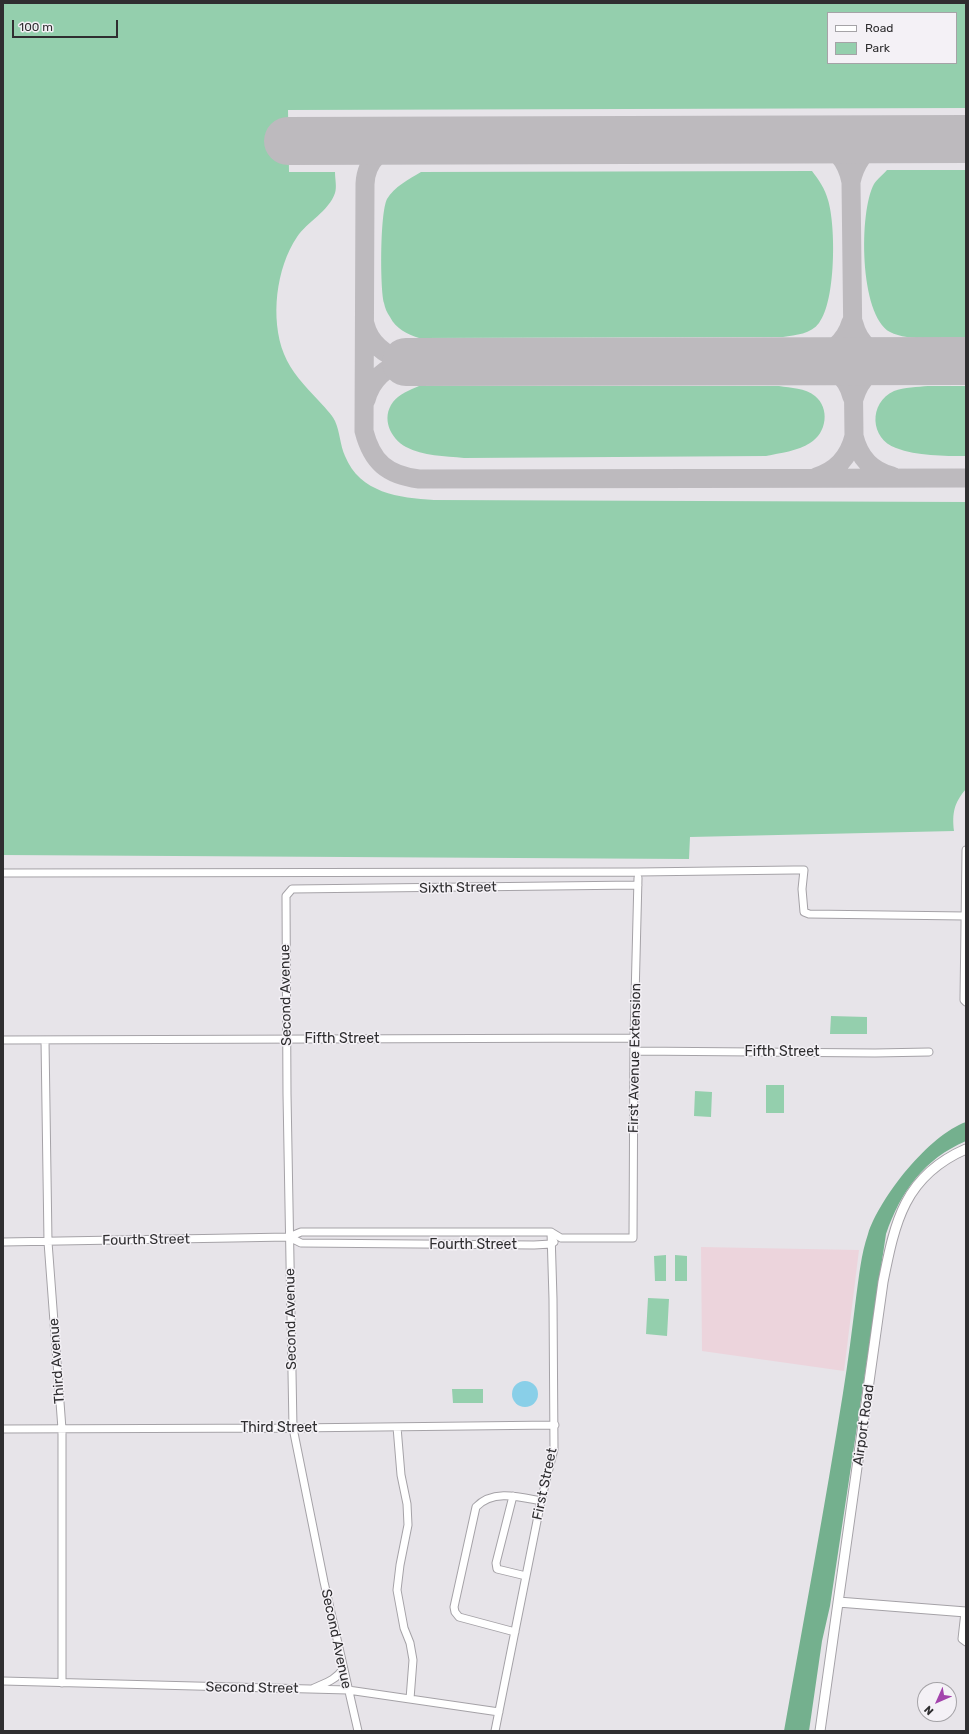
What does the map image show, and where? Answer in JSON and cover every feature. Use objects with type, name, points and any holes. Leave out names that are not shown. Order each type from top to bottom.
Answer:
[{"type":"street","points":[[966,850],[964,1000],[966,1002]]},
{"type":"street","points":[[3,873],[630,872],[804,870],[802,889],[804,912],[808,914],[965,916]]},
{"type":"street","name":"Sixth Street","points":[[285,901],[292,889],[638,881]]},
{"type":"street","name":"First Avenue Extension","points":[[561,1238],[633,1238],[634,1038],[638,881]]},
{"type":"street","name":"Second Avenue","points":[[285,901],[293,1428],[343,1669],[358,1731]]},
{"type":"street","name":"Fifth Street","points":[[3,1040],[634,1038]]},
{"type":"street","name":"Third Avenue","points":[[45,1040],[48,1242],[62,1429],[62,1683]]},
{"type":"street","name":"Fifth Street","points":[[634,1051],[930,1052]]},
{"type":"street","name":"Airport Road","points":[[820,1731],[883,1282],[893,1234],[901,1212],[912,1193],[924,1177],[942,1161],[966,1148]]},
{"type":"street","name":"Fourth Street","points":[[3,1242],[289,1237],[301,1232],[551,1232]]},
{"type":"street","points":[[386,1232],[387,1244]]},
{"type":"street","points":[[431,1232],[431,1244]]},
{"type":"street","points":[[551,1232],[561,1238]]},
{"type":"street","name":"First Street","points":[[494,1731],[541,1501],[554,1449],[551,1232]]},
{"type":"street","points":[[479,1233],[479,1244]]},
{"type":"street","points":[[534,1233],[534,1245]]},
{"type":"street","name":"Fourth Street","points":[[289,1237],[301,1243],[534,1245],[551,1244],[561,1238]]},
{"type":"street","name":"Third Street","points":[[3,1429],[554,1425]]},
{"type":"street","points":[[397,1427],[401,1475],[408,1525],[400,1565],[397,1590],[404,1628],[410,1642],[413,1660],[410,1699]]},
{"type":"street","points":[[513,1496],[496,1563],[498,1569],[526,1576]]},
{"type":"street","points":[[515,1632],[459,1617],[455,1612],[454,1607],[476,1507],[487,1499],[513,1496],[541,1501]]},
{"type":"street","points":[[838,1602],[966,1612],[962,1634],[962,1639],[966,1642]]},
{"type":"street","points":[[311,1689],[330,1681],[340,1674],[343,1669]]},
{"type":"street","name":"Second Street","points":[[3,1681],[348,1690],[499,1712]]},
{"type":"shaded area","points":[[701,1247],[859,1250],[844,1371],[702,1351]]},
{"type":"green space","points":[[3,3],[966,3],[966,108],[288,110],[289,172],[335,172],[336,188],[335,193],[328,205],[297,237],[284,263],[277,294],[276,310],[280,340],[290,367],[335,421],[343,452],[352,468],[360,478],[371,486],[394,495],[434,500],[966,502],[966,789],[956,804],[953,819],[954,831],[690,837],[689,859],[3,855]]},
{"type":"green space","points":[[887,170],[966,170],[966,337],[917,338],[898,335],[890,332],[880,322],[872,306],[867,285],[865,262],[864,238],[866,216],[869,197],[874,184]]},
{"type":"green space","points":[[812,171],[822,185],[831,212],[833,263],[829,298],[825,312],[816,327],[808,332],[783,337],[419,338],[406,333],[395,325],[385,307],[381,267],[383,219],[387,199],[402,184],[421,172]]},
{"type":"green space","points":[[419,386],[779,386],[802,390],[815,396],[823,407],[824,420],[820,433],[816,439],[810,443],[794,450],[766,456],[464,458],[434,455],[413,450],[400,443],[392,433],[388,421],[389,408],[395,399],[401,394]]},
{"type":"green space","points":[[966,386],[966,456],[940,456],[904,451],[887,443],[881,437],[877,429],[876,412],[886,397],[894,391],[911,387]]},
{"type":"green space","points":[[831,1016],[867,1017],[867,1034],[830,1034]]},
{"type":"green space","points":[[766,1085],[784,1085],[784,1113],[766,1113]]},
{"type":"green space","points":[[695,1091],[712,1092],[711,1117],[694,1116]]},
{"type":"green space","points":[[966,1122],[966,1141],[951,1148],[938,1157],[916,1178],[899,1204],[886,1234],[830,1606],[822,1641],[809,1731],[784,1731],[847,1370],[860,1266],[868,1234],[883,1203],[922,1153],[952,1129]]},
{"type":"green space","points":[[666,1255],[666,1281],[655,1281],[654,1256]]},
{"type":"green space","points":[[675,1255],[687,1256],[687,1281],[675,1281]]},
{"type":"green space","points":[[648,1298],[669,1299],[667,1336],[646,1334]]},
{"type":"green space","points":[[452,1389],[483,1389],[483,1403],[453,1403]]},
{"type":"water","points":[[525,1381],[534,1385],[538,1394],[534,1403],[525,1407],[516,1403],[512,1394],[516,1385]]},
{"type":"taxiway","points":[[812,139],[827,145],[838,154],[843,160],[851,182],[854,436],[856,444],[867,462],[878,471],[892,476]]},
{"type":"taxiway","points":[[851,182],[855,169],[862,157],[871,147],[882,139]]},
{"type":"taxiway","points":[[407,141],[391,146],[378,155],[369,167],[365,184],[364,431],[367,442],[376,459],[390,470],[398,474],[419,479],[966,478]]},
{"type":"taxiway","points":[[809,361],[823,355],[835,347],[845,336],[851,322]]},
{"type":"taxiway","points":[[365,324],[371,338],[380,349],[399,360],[406,362]]},
{"type":"taxiway","points":[[854,324],[856,331],[864,344],[875,353],[896,361]]},
{"type":"taxiway","points":[[809,361],[817,362],[831,368],[842,377],[850,390],[852,397]]},
{"type":"taxiway","points":[[854,399],[860,385],[869,374],[881,366],[896,361]]},
{"type":"taxiway","points":[[366,400],[368,393],[380,375],[392,367],[406,362]]},
{"type":"taxiway","points":[[816,477],[830,471],[841,462],[849,450],[854,436]]},
{"type":"runway","points":[[288,141],[966,139]]},
{"type":"runway","points":[[406,362],[966,361]]}]
